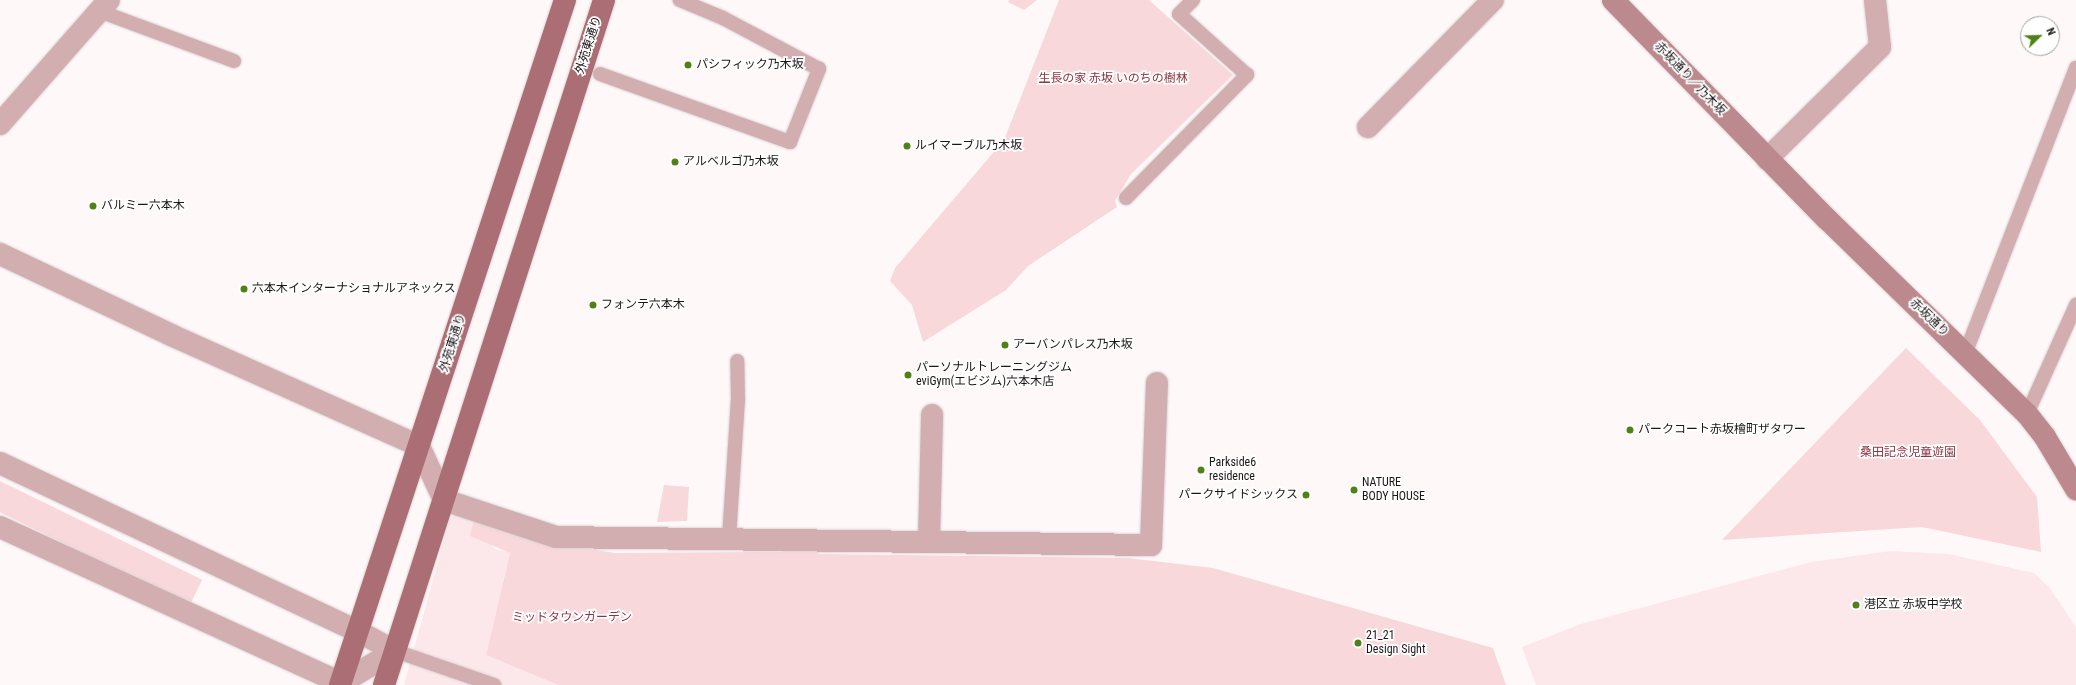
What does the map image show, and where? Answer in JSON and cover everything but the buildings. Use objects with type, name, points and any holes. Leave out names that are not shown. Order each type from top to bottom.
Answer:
[{"type":"main road","name":"外苑東通り","points":[[341,684],[565,0]]},
{"type":"main road","name":"外苑東通り","points":[[384,685],[604,0]]},
{"type":"main road","name":"赤坂通り／乃木坂","points":[[1613,0],[1767,159]]},
{"type":"main road","name":"赤坂通り","points":[[1767,159],[2027,414],[2045,437],[2076,489]]},
{"type":"street","points":[[1368,127],[1493,0]]},
{"type":"street","points":[[1767,159],[1880,47],[1875,0]]},
{"type":"street","points":[[0,124],[104,6]]},
{"type":"street","points":[[0,254],[171,336],[419,446],[444,500],[556,537],[729,538],[1151,545],[1157,383]]},
{"type":"street","points":[[929,541],[932,415]]},
{"type":"street","points":[[0,463],[359,632],[395,651]]},
{"type":"street","points":[[0,527],[341,684],[395,651]]},
{"type":"lane","points":[[600,74],[790,142],[819,69],[723,18],[680,0]]},
{"type":"lane","points":[[1126,198],[1247,75],[1179,14],[1193,0]]},
{"type":"lane","points":[[104,6],[234,61]]},
{"type":"lane","points":[[1966,354],[2076,68]]},
{"type":"lane","points":[[2027,414],[2076,305]]},
{"type":"lane","points":[[729,538],[738,400],[737,361]]},
{"type":"lane","points":[[395,651],[494,685]]},
{"type":"shaded area","points":[[466,512],[495,549],[510,552],[486,655],[558,685],[404,685],[450,518]]},
{"type":"shaded area","name":"港区立 赤坂中学校","points":[[1891,551],[1949,554],[2034,573],[2049,587],[2076,627],[2076,685],[1536,685],[1522,647],[1581,624],[1811,562]]},
{"type":"green space","points":[[1009,0],[1037,0],[1024,10],[1008,2]]},
{"type":"green space","name":"生長の家 赤坂 いのちの樹林","points":[[1059,0],[1149,0],[1233,75],[1131,174],[1115,201],[1117,207],[1028,266],[1006,290],[923,342],[912,305],[890,281],[895,268],[1004,140]]},
{"type":"green space","name":"桑田記念児童遊園","points":[[1906,348],[1980,420],[2037,497],[2041,552],[1922,527],[1722,540]]},
{"type":"green space","points":[[0,481],[202,580],[190,605],[0,512]]},
{"type":"green space","points":[[664,485],[689,487],[687,521],[657,522]]},
{"type":"green space","name":"ミッドタウンガーデン","points":[[475,515],[597,541],[596,550],[615,553],[783,552],[783,542],[820,546],[818,554],[1128,558],[1213,568],[1493,648],[1506,685],[558,685],[486,655],[510,553],[470,536]]},
{"type":"place","name":"パシフィック乃木坂","points":[[688,65]]},
{"type":"place","name":"ルイマーブル乃木坂","points":[[907,146]]},
{"type":"place","name":"アルベルゴ乃木坂","points":[[675,162]]},
{"type":"place","name":"バルミー六本木","points":[[93,206]]},
{"type":"place","name":"六本木インターナショナルアネックス","points":[[244,289]]},
{"type":"place","name":"フォンテ六本木","points":[[593,305]]},
{"type":"place","name":"アーバンパレス乃木坂","points":[[1005,345]]},
{"type":"place","name":"パーソナルトレーニングジム eviGym(エビジム)六本木店","points":[[908,375]]},
{"type":"place","name":"パークコート赤坂檜町ザタワー","points":[[1630,430]]},
{"type":"place","name":"Parkside6 residence","points":[[1201,470]]},
{"type":"place","name":"NATURE BODY HOUSE","points":[[1354,490]]},
{"type":"place","name":"パークサイドシックス","points":[[1306,495]]},
{"type":"place","name":"港区立 赤坂中学校","points":[[1856,605]]},
{"type":"place","name":"21_21 Design Sight","points":[[1358,643]]}]
